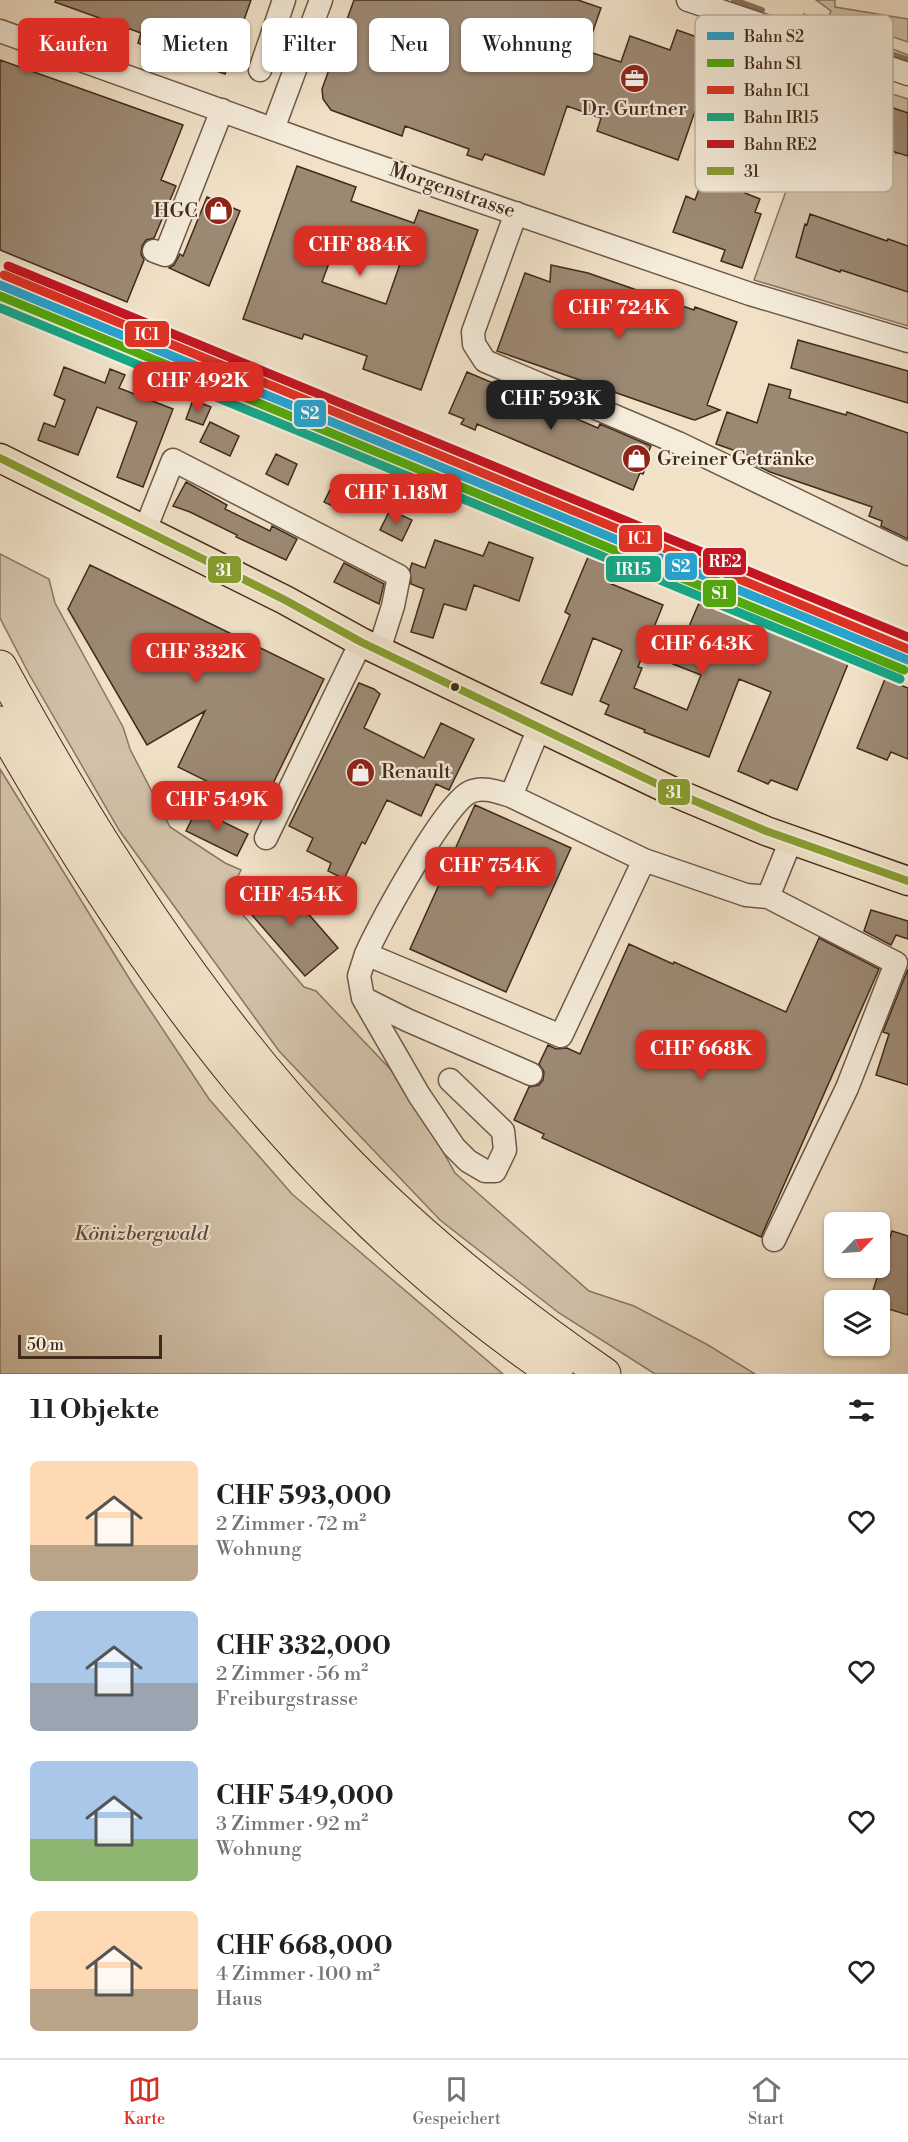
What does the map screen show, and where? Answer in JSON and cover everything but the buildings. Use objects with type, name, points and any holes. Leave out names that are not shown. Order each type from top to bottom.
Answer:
[{"type":"highway","points":[[0,667],[61,774],[142,905],[206,996],[267,1073],[334,1148],[428,1239],[523,1317],[604,1374]]},
{"type":"highway","points":[[0,723],[48,806],[120,920],[184,1011],[245,1089],[314,1166],[387,1239],[464,1305],[556,1374]]},
{"type":"main road","points":[[0,458],[285,600],[370,646],[709,808],[791,840],[908,881]]},
{"type":"street","points":[[260,70],[284,0]]},
{"type":"street","points":[[273,129],[321,0]]},
{"type":"street","points":[[688,0],[733,15]]},
{"type":"street","name":"Morgenstrasse","points":[[0,31],[273,129],[768,300],[908,341]]},
{"type":"street","points":[[893,69],[908,74]]},
{"type":"street","points":[[154,251],[165,255],[222,110]]},
{"type":"street","points":[[516,213],[473,332],[474,344],[485,361],[678,443],[908,554]]},
{"type":"street","points":[[145,530],[173,460],[399,576],[393,606],[266,838]]},
{"type":"street","points":[[511,796],[539,728]]},
{"type":"street","points":[[450,1080],[502,1131],[505,1150],[495,1171],[485,1171],[479,1168],[468,1161],[454,1146],[419,1095],[363,998],[358,976],[385,916],[423,852],[458,801],[469,793],[488,790],[511,796],[644,860],[746,895],[768,897],[896,963],[847,1088],[774,1240]]},
{"type":"street","points":[[768,897],[791,840]]},
{"type":"street","points":[[366,954],[561,1036],[644,860]]},
{"type":"street","points":[[363,998],[407,1020],[531,1074]]},
{"type":"green space","points":[[816,0],[835,0],[835,7],[884,15],[829,15],[831,11]]},
{"type":"green space","points":[[893,17],[908,19],[908,42],[893,37]]},
{"type":"green space","points":[[893,49],[908,55],[908,71],[893,66]]},
{"type":"green space","points":[[893,94],[908,99],[908,113],[893,108]]},
{"type":"green space","points":[[893,150],[896,154],[898,150],[908,156],[908,326],[754,280],[786,192],[893,192]]},
{"type":"green space","points":[[0,554],[49,579],[55,603],[123,727],[130,749],[170,827],[225,863],[241,870],[228,897],[304,987],[316,991],[394,1073],[418,1107],[455,1173],[589,1291],[634,1306],[708,1345],[755,1374],[655,1374],[559,1313],[440,1220],[279,1051],[119,830],[29,674],[0,618]]},
{"type":"green space","name":"Könizbergwald","points":[[0,769],[132,983],[209,1099],[292,1194],[503,1374],[0,1374]]},
{"type":"waterway","points":[[734,0],[762,10]]},
{"type":"waterway","points":[[893,55],[908,60]]},
{"type":"rail line","name":"RE2","points":[[8,266],[908,637]]},
{"type":"rail line","name":"IC1","points":[[4,275],[908,649]]},
{"type":"rail line","name":"S2","points":[[0,285],[908,660]]},
{"type":"rail line","name":"S1","points":[[0,296],[904,670]]},
{"type":"rail line","name":"IR15","points":[[0,308],[900,679]]},
{"type":"transit line","name":"31","points":[[0,458],[285,600],[361,642],[676,793],[766,831],[908,881]]},
{"type":"place","name":"Dr. Gurtner","points":[[634,79]]},
{"type":"place","name":"HGC","points":[[219,211]]},
{"type":"place","name":"Greiner Getränke","points":[[636,459]]},
{"type":"place","name":"Renault","points":[[360,772]]}]
